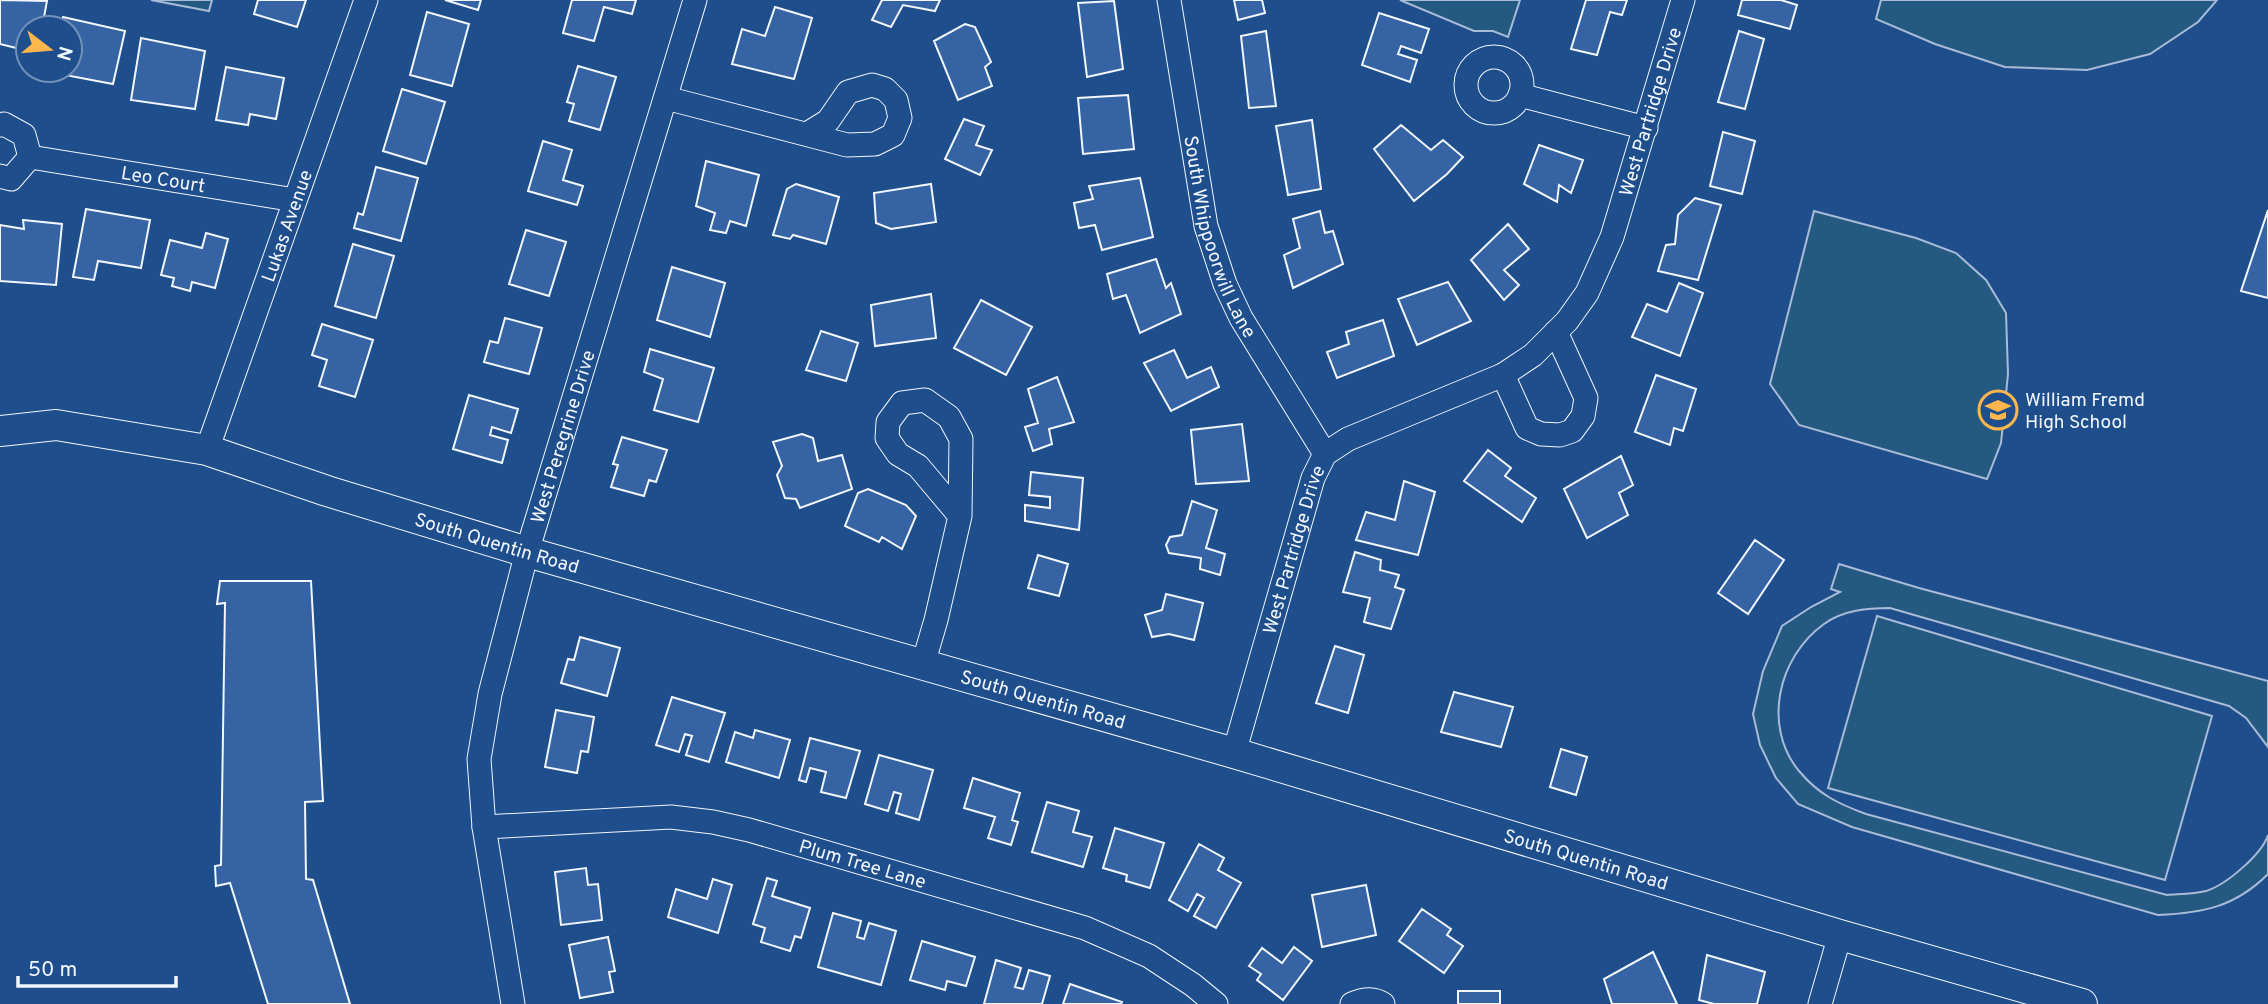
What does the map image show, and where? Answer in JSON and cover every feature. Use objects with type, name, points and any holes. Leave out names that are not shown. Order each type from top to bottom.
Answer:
[{"type":"main road","points":[[0,411],[56,425]]},
{"type":"main road","name":"South Quentin Road","points":[[0,430],[56,425],[207,450],[327,491],[527,552],[1234,753],[1840,935],[2082,1004]]},
{"type":"street","name":"Lukas Avenue","points":[[207,450],[366,0]]},
{"type":"street","name":"West Peregrine Drive","points":[[513,1004],[484,827],[479,759],[490,694],[527,552],[695,0]]},
{"type":"street","name":"South Whippoorwill Lane","points":[[1169,0],[1206,226],[1225,284],[1241,318],[1325,454]]},
{"type":"street","name":"West Partridge Drive","points":[[1234,753],[1313,478],[1325,454],[1348,439],[1503,375],[1532,355],[1567,321],[1587,293],[1612,237],[1683,0]]},
{"type":"street","points":[[1520,95],[1646,128]]},
{"type":"street","points":[[666,98],[807,134]]},
{"type":"street","points":[[0,125],[4,124],[24,135],[30,157],[11,179],[0,176]]},
{"type":"street","name":"Leo Court","points":[[30,157],[295,200]]},
{"type":"street","points":[[1503,375],[1527,428],[1541,434],[1560,435],[1572,431],[1583,416],[1586,398],[1556,332]]},
{"type":"street","points":[[923,664],[960,516],[961,439],[949,417],[925,400],[902,403],[888,422],[887,438],[898,454],[918,466],[960,516]]},
{"type":"street","name":"Plum Tree Lane","points":[[484,827],[671,817],[748,830],[1085,928],[1149,956],[1216,1004]]},
{"type":"street","points":[[1820,1004],[1840,935]]},
{"type":"street","points":[[1352,1004],[1363,999],[1377,1000],[1383,1004]]},
{"type":"shaded area","points":[[151,0],[212,0],[209,11]]},
{"type":"shaded area","points":[[1400,0],[1520,0],[1508,37],[1493,31],[1474,31]]},
{"type":"shaded area","points":[[1881,0],[2217,0],[2198,22],[2150,54],[2087,70],[2005,67],[1935,44],[1876,19]]},
{"type":"shaded area","points":[[1814,211],[1916,238],[1956,253],[1986,280],[2006,313],[2008,374],[2001,443],[1987,479],[1799,425],[1770,384]]},
{"type":"shaded area","points":[[1839,564],[1919,588],[2268,681],[2268,747],[2246,718],[2229,706],[1890,608],[1864,609],[1831,619],[1808,638],[1795,655],[1780,693],[1781,734],[1788,753],[1799,771],[1822,793],[1866,814],[2167,895],[2214,888],[2242,868],[2259,851],[2268,835],[2268,874],[2243,894],[2218,906],[2158,915],[1852,827],[1798,804],[1776,778],[1760,745],[1753,714],[1763,671],[1782,626],[1840,592],[1831,589]]},
{"type":"shaded area","points":[[1877,616],[2212,716],[2165,880],[1828,788]]},
{"type":"building","points":[[0,0],[47,1],[45,14],[14,14],[14,48],[0,44]]},
{"type":"building","points":[[258,0],[306,0],[297,27],[254,14]]},
{"type":"building","points":[[445,0],[481,0],[478,10]]},
{"type":"building","points":[[572,0],[636,0],[632,14],[604,7],[594,41],[563,33]]},
{"type":"building","points":[[882,0],[940,0],[935,11],[903,5],[891,27],[872,20]]},
{"type":"building","points":[[1234,0],[1262,0],[1265,13],[1238,20]]},
{"type":"building","points":[[1586,0],[1627,0],[1622,15],[1610,12],[1597,55],[1571,49]]},
{"type":"building","points":[[1742,0],[1781,0],[1797,5],[1790,29],[1738,15]]},
{"type":"building","points":[[1114,1],[1123,69],[1087,77],[1078,3]]},
{"type":"building","points":[[775,7],[812,18],[794,79],[732,64],[742,29],[765,36]]},
{"type":"building","points":[[427,12],[469,24],[452,86],[410,75]]},
{"type":"building","points":[[1379,13],[1429,29],[1421,53],[1401,46],[1398,54],[1417,60],[1410,82],[1362,65]]},
{"type":"building","points":[[84,22],[125,31],[113,84],[84,79]]},
{"type":"building","points":[[965,24],[975,27],[991,62],[985,67],[992,86],[958,100],[934,41]]},
{"type":"building","points":[[1266,31],[1276,106],[1249,108],[1241,36]]},
{"type":"building","points":[[1739,31],[1764,39],[1745,109],[1718,102]]},
{"type":"building","points":[[141,38],[205,51],[195,109],[131,100]]},
{"type":"building","points":[[578,66],[616,77],[600,130],[569,121],[574,104],[567,102]]},
{"type":"building","points":[[226,67],[284,78],[276,119],[250,114],[248,125],[216,120]]},
{"type":"building","points":[[402,89],[445,102],[426,164],[383,151]]},
{"type":"building","points":[[1128,95],[1134,149],[1083,154],[1078,98]]},
{"type":"building","points":[[964,119],[984,126],[976,145],[992,150],[980,175],[945,159]]},
{"type":"building","points":[[1312,120],[1321,189],[1288,195],[1276,126]]},
{"type":"building","points":[[1401,125],[1431,150],[1443,140],[1463,157],[1414,201],[1374,149]]},
{"type":"building","points":[[1723,132],[1755,141],[1742,194],[1710,186]]},
{"type":"building","points":[[543,141],[572,150],[563,180],[583,186],[577,205],[528,191]]},
{"type":"building","points":[[1539,145],[1583,160],[1571,193],[1559,185],[1557,202],[1524,184]]},
{"type":"building","points":[[706,161],[759,175],[746,226],[730,221],[726,233],[710,230],[715,213],[696,206]]},
{"type":"building","points":[[376,167],[418,178],[401,241],[354,228],[358,213],[363,215]]},
{"type":"building","points":[[1140,178],[1153,237],[1102,250],[1095,225],[1079,228],[1074,203],[1093,199],[1089,186]]},
{"type":"building","points":[[796,184],[839,197],[826,244],[793,235],[790,239],[773,235],[787,189]]},
{"type":"building","points":[[931,184],[936,222],[891,229],[876,223],[874,193]]},
{"type":"building","points":[[1695,198],[1721,205],[1698,280],[1658,271],[1666,245],[1675,244],[1678,215]]},
{"type":"building","points":[[86,209],[150,220],[141,268],[98,261],[94,280],[73,277]]},
{"type":"building","points":[[2268,210],[2268,298],[2241,291]]},
{"type":"building","points":[[1320,211],[1325,233],[1333,231],[1343,264],[1293,288],[1284,255],[1300,248],[1293,219]]},
{"type":"building","points":[[23,220],[62,224],[56,285],[0,281],[0,225],[24,229]]},
{"type":"building","points":[[1508,224],[1529,249],[1504,270],[1519,285],[1504,300],[1471,260]]},
{"type":"building","points":[[526,230],[566,242],[549,296],[509,284]]},
{"type":"building","points":[[206,233],[228,239],[215,288],[192,282],[190,291],[172,286],[174,278],[161,275],[170,240],[202,248]]},
{"type":"building","points":[[353,244],[394,256],[376,318],[335,306]]},
{"type":"building","points":[[1156,259],[1166,288],[1171,283],[1181,314],[1140,333],[1126,295],[1113,299],[1107,274]]},
{"type":"building","points":[[672,267],[725,283],[710,337],[657,320]]},
{"type":"building","points":[[1448,282],[1471,321],[1417,345],[1398,299]]},
{"type":"building","points":[[1679,283],[1703,293],[1680,356],[1632,337],[1647,304],[1667,312]]},
{"type":"building","points":[[931,294],[936,338],[875,346],[871,305]]},
{"type":"building","points":[[981,300],[1032,327],[1006,375],[954,348]]},
{"type":"building","points":[[505,318],[542,328],[529,374],[484,362],[490,341],[498,343]]},
{"type":"building","points":[[1383,320],[1394,356],[1337,378],[1327,352],[1349,344],[1346,332]]},
{"type":"building","points":[[322,324],[373,340],[355,397],[319,386],[327,360],[312,355]]},
{"type":"building","points":[[821,331],[858,343],[846,381],[806,370]]},
{"type":"building","points":[[650,349],[714,368],[698,422],[654,410],[663,379],[644,372]]},
{"type":"building","points":[[1174,350],[1187,378],[1211,367],[1219,387],[1171,411],[1144,363]]},
{"type":"building","points":[[1656,375],[1696,389],[1683,431],[1674,428],[1670,445],[1635,432]]},
{"type":"building","points":[[1057,377],[1074,422],[1049,429],[1052,444],[1033,451],[1025,427],[1038,423],[1028,389]]},
{"type":"building","points":[[469,395],[518,409],[511,433],[492,427],[490,435],[508,440],[502,463],[453,449]]},
{"type":"building","points":[[1242,424],[1249,481],[1196,484],[1191,430]]},
{"type":"building","points":[[802,434],[813,438],[818,461],[842,455],[852,489],[800,508],[796,499],[785,498],[777,475],[782,466],[773,442]]},
{"type":"building","points":[[622,437],[667,450],[656,482],[649,480],[644,496],[611,487],[618,465],[613,464]]},
{"type":"building","points":[[1488,450],[1511,468],[1505,476],[1536,498],[1522,522],[1464,481]]},
{"type":"building","points":[[1621,456],[1633,485],[1619,493],[1628,515],[1587,538],[1564,489]]},
{"type":"building","points":[[1031,472],[1083,478],[1079,530],[1025,521],[1025,505],[1050,508],[1050,497],[1029,495]]},
{"type":"building","points":[[1404,481],[1435,492],[1418,555],[1356,540],[1366,512],[1395,520]]},
{"type":"building","points":[[868,489],[906,505],[916,516],[902,549],[882,537],[879,542],[845,526],[858,493]]},
{"type":"building","points":[[1192,501],[1217,510],[1206,548],[1225,554],[1220,575],[1200,569],[1201,558],[1169,553],[1166,545],[1170,537],[1182,535]]},
{"type":"building","points":[[1755,540],[1784,560],[1748,614],[1718,593]]},
{"type":"building","points":[[1355,552],[1381,560],[1380,570],[1399,575],[1395,587],[1404,590],[1391,629],[1364,622],[1370,598],[1343,592]]},
{"type":"building","points":[[1038,555],[1068,564],[1059,596],[1028,588]]},
{"type":"building","points":[[220,581],[311,581],[323,801],[305,802],[306,879],[313,880],[350,1004],[268,1004],[230,883],[216,886],[215,866],[221,865],[225,603],[217,604]]},
{"type":"building","points":[[1166,594],[1203,603],[1194,640],[1169,634],[1152,637],[1145,615],[1162,610]]},
{"type":"building","points":[[580,637],[620,648],[607,696],[561,683],[568,659],[574,660]]},
{"type":"building","points":[[1335,646],[1364,655],[1348,713],[1316,703]]},
{"type":"building","points":[[1454,692],[1513,707],[1501,747],[1441,732]]},
{"type":"building","points":[[672,697],[725,713],[709,762],[686,755],[692,736],[685,734],[679,752],[656,745]]},
{"type":"building","points":[[556,710],[594,717],[588,752],[581,751],[577,773],[545,767]]},
{"type":"building","points":[[755,730],[790,740],[779,778],[726,762],[735,732],[753,738]]},
{"type":"building","points":[[810,738],[860,751],[846,798],[821,792],[826,772],[810,768],[806,782],[799,780]]},
{"type":"building","points":[[1561,749],[1587,757],[1576,795],[1550,787]]},
{"type":"building","points":[[879,755],[933,770],[919,820],[896,813],[901,794],[894,792],[888,811],[865,804]]},
{"type":"building","points":[[973,778],[1020,793],[1012,820],[1018,822],[1011,845],[988,838],[995,817],[964,808]]},
{"type":"building","points":[[1047,802],[1079,811],[1073,832],[1092,837],[1083,867],[1032,852]]},
{"type":"building","points":[[1115,828],[1164,843],[1150,888],[1126,881],[1127,875],[1103,868]]},
{"type":"building","points":[[1199,844],[1224,858],[1218,870],[1241,883],[1216,928],[1194,916],[1204,898],[1197,894],[1188,911],[1169,900]]},
{"type":"building","points":[[586,868],[588,885],[598,884],[602,920],[561,925],[555,872]]},
{"type":"building","points":[[767,878],[777,881],[772,896],[810,908],[801,938],[795,936],[790,951],[761,942],[765,928],[753,924]]},
{"type":"building","points":[[713,879],[732,885],[718,933],[668,917],[676,889],[707,899]]},
{"type":"building","points":[[1366,885],[1376,935],[1322,947],[1312,895]]},
{"type":"building","points":[[1422,909],[1451,929],[1447,935],[1463,946],[1444,973],[1399,941]]},
{"type":"building","points":[[833,913],[861,921],[857,937],[864,939],[869,923],[896,931],[881,985],[818,967]]},
{"type":"building","points":[[608,937],[615,971],[609,972],[613,992],[580,998],[569,945]]},
{"type":"building","points":[[922,941],[975,957],[966,986],[947,981],[945,990],[910,980]]},
{"type":"building","points":[[1294,947],[1312,961],[1283,1000],[1257,980],[1261,974],[1249,966],[1262,948],[1282,963]]},
{"type":"building","points":[[1653,952],[1677,1004],[1612,1004],[1604,979]]},
{"type":"building","points":[[1707,955],[1765,972],[1757,1004],[1714,1004],[1699,1000]]},
{"type":"building","points":[[996,960],[1021,968],[1015,987],[1023,989],[1029,970],[1050,976],[1042,1004],[984,1004]]},
{"type":"building","points":[[1070,984],[1122,1002],[1063,1004]]},
{"type":"building","points":[[1458,991],[1500,991],[1500,1004],[1458,1004]]},
{"type":"place","name":"William Fremd High School","points":[[1998,410]]}]
